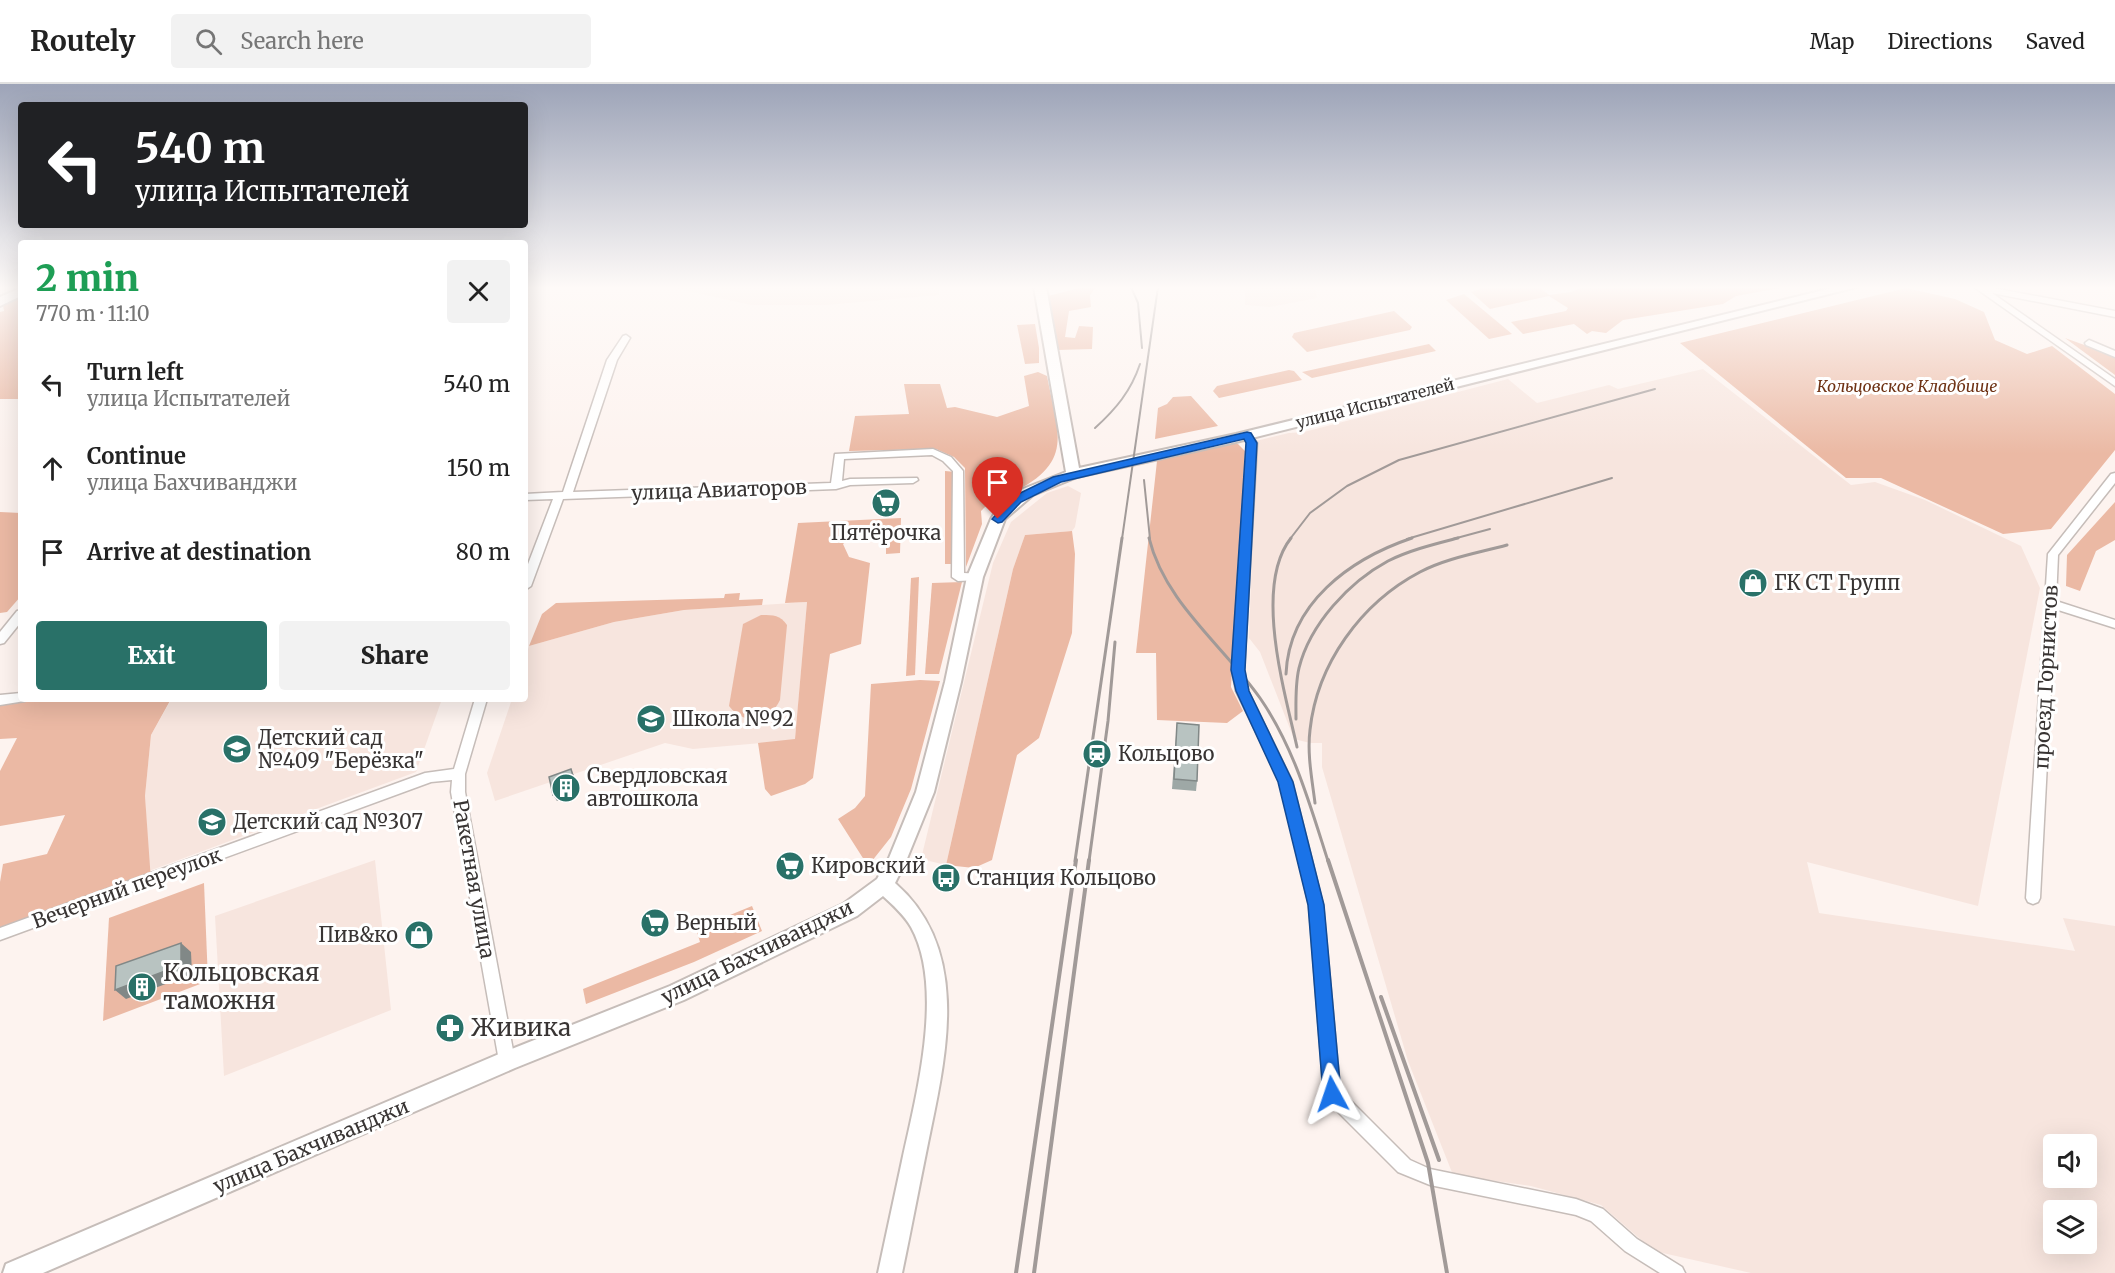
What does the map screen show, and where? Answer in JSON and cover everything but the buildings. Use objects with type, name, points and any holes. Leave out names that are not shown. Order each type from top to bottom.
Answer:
[{"type":"main road","points":[[1050,342],[1073,474]]},
{"type":"main road","name":"улица Испытателей","points":[[1073,474],[1247,435],[1625,342]]},
{"type":"main road","name":"улица Бахчиванджи","points":[[15,1273],[507,1061],[676,993],[802,935],[850,910],[884,885],[925,792],[953,682],[975,577],[998,519],[1003,511],[1028,492],[1073,474]]},
{"type":"main road","points":[[884,885],[900,899],[920,924],[933,960],[935,978],[935,1044],[890,1273]]},
{"type":"street","points":[[528,579],[563,497],[612,360],[623,342]]},
{"type":"street","points":[[2057,342],[2115,383]]},
{"type":"street","points":[[2090,342],[2115,354]]},
{"type":"street","points":[[1247,435],[1252,443],[1238,670],[1242,691],[1286,782],[1316,905],[1332,1094],[1404,1166],[1430,1177],[1576,1207],[1597,1215],[1631,1245],[1676,1273]]},
{"type":"street","points":[[836,486],[839,456],[933,452],[942,456],[958,471],[958,577],[975,577]]},
{"type":"street","name":"проезд Горнистов","points":[[2033,898],[2053,554],[2115,476]]},
{"type":"street","name":"улица Авиаторов","points":[[528,497],[836,486],[850,482],[913,480]]},
{"type":"street","points":[[2050,603],[2115,624]]},
{"type":"street","points":[[0,640],[18,618]]},
{"type":"street","points":[[0,700],[18,698]]},
{"type":"street","name":"Ракетная улица","points":[[480,702],[459,774],[458,792],[507,1061]]},
{"type":"street","name":"Вечерний переулок","points":[[0,934],[124,891],[430,777],[459,774]]},
{"type":"shaded area","points":[[1703,369],[1851,485],[1875,482],[1925,500],[2021,546],[2040,588],[1978,906],[1807,862],[1819,913],[2075,951],[2063,918],[2115,926],[2115,1273],[1751,1273],[1654,1251],[1601,1205],[1531,1186],[1453,1175],[1408,1061],[1322,767],[1322,743],[1294,739],[1260,652],[1249,638],[1256,441],[1304,432],[1508,379],[1537,403],[1609,385],[1618,389]]},
{"type":"shaded area","points":[[1068,486],[1081,493],[1075,527],[1072,531],[1025,535],[1013,569],[946,865],[921,859],[993,563],[1011,522],[1047,493]]},
{"type":"shaded area","name":"Школа №92","points":[[807,602],[795,740],[693,749],[665,743],[495,801],[487,773],[511,702],[528,702],[529,646],[614,622],[684,610]]},
{"type":"shaded area","points":[[170,702],[441,702],[416,772],[149,871],[145,796],[151,735]]},
{"type":"shaded area","points":[[375,860],[391,1010],[224,1076],[215,916]]},
{"type":"green space","points":[[0,342],[18,342],[18,399],[0,399]]},
{"type":"green space","points":[[1021,342],[1038,342],[1039,363],[1025,364]]},
{"type":"green space","points":[[1056,342],[1092,342],[1092,349],[1057,350]]},
{"type":"green space","points":[[1297,342],[1352,342],[1307,352]]},
{"type":"green space","name":"Кольцовское Кладбище","points":[[2001,342],[2027,354],[2052,346],[2115,394],[2115,450],[2051,529],[2003,534],[1881,478],[1846,478],[1680,343]]},
{"type":"green space","points":[[2071,342],[2077,342],[2115,356],[2115,375]]},
{"type":"green space","points":[[1429,344],[1436,351],[1312,378],[1302,372]]},
{"type":"green space","points":[[1289,370],[1294,371],[1302,380],[1219,398],[1213,391],[1217,386]]},
{"type":"green space","points":[[1038,372],[1047,376],[1055,414],[1057,445],[1054,458],[1046,470],[1032,481],[993,501],[981,511],[982,524],[966,567],[965,468],[954,457],[936,449],[849,451],[855,416],[909,414],[904,384],[940,384],[947,408],[955,407],[997,417],[1029,406],[1024,376]]},
{"type":"green space","points":[[1191,396],[1218,426],[1155,439],[1158,408],[1167,404],[1173,397]]},
{"type":"green space","points":[[1226,444],[1238,444],[1245,451],[1231,687],[1243,711],[1227,723],[1157,720],[1156,653],[1136,653],[1157,461]]},
{"type":"green space","points":[[945,471],[956,472],[956,564],[945,564]]},
{"type":"green space","points":[[2115,502],[2115,540],[2096,551],[2080,591],[2066,586],[2067,555]]},
{"type":"green space","points":[[0,512],[18,513],[18,599],[7,612],[0,613]]},
{"type":"green space","points":[[901,518],[900,553],[886,554],[886,544],[870,535],[859,535],[843,544],[849,557],[870,563],[861,644],[830,654],[813,778],[805,784],[771,796],[765,789],[758,743],[795,739],[807,602],[785,603],[798,523]]},
{"type":"green space","points":[[1072,531],[1075,554],[1072,633],[1039,738],[1017,755],[992,860],[974,868],[946,865],[1013,569],[1025,535]]},
{"type":"green space","points":[[919,577],[915,675],[906,676],[911,578]]},
{"type":"green space","points":[[962,582],[939,674],[925,674],[932,583]]},
{"type":"green space","points":[[740,593],[739,600],[763,599],[762,605],[684,610],[614,622],[529,646],[542,614],[556,603],[724,598],[725,594]]},
{"type":"green space","points":[[761,615],[776,616],[787,625],[780,700],[770,713],[756,719],[749,719],[742,717],[729,706],[743,624]]},
{"type":"green space","points":[[920,680],[940,681],[911,789],[891,837],[868,866],[838,819],[855,808],[865,796],[871,684]]},
{"type":"green space","points":[[0,700],[169,702],[151,735],[145,796],[151,881],[0,929],[0,882],[3,864],[47,854],[65,815],[0,826],[0,771],[17,738],[0,739]]},
{"type":"green space","points":[[204,883],[208,981],[103,1021],[109,918]]},
{"type":"green space","points":[[752,906],[762,931],[694,962],[586,1004],[583,989],[700,942],[696,929]]},
{"type":"railway","points":[[1142,342],[1142,348]]},
{"type":"railway","points":[[1122,539],[1150,342]]},
{"type":"railway","points":[[1095,428],[1122,399],[1140,364]]},
{"type":"railway","points":[[1290,539],[1310,513],[1347,486],[1399,460],[1655,389]]},
{"type":"railway","points":[[1407,539],[1612,478]]},
{"type":"railway","points":[[1144,480],[1150,539]]},
{"type":"railway","points":[[1453,539],[1490,529]]},
{"type":"railway","points":[[1075,861],[1122,538]]},
{"type":"railway","points":[[1149,538],[1157,561],[1181,603],[1245,679],[1272,717],[1292,756],[1328,861]]},
{"type":"railway","points":[[1291,538],[1280,559],[1274,583],[1273,611],[1280,670],[1297,747]]},
{"type":"railway","points":[[1286,674],[1290,649],[1298,626],[1311,605],[1327,587],[1367,558],[1412,538]]},
{"type":"railway","points":[[1296,719],[1296,687],[1304,652],[1322,620],[1333,606],[1359,580],[1388,561],[1414,550],[1458,538]]},
{"type":"railway","points":[[1315,803],[1309,748],[1314,706],[1332,659],[1346,638],[1379,600],[1420,572],[1452,559],[1507,545]]},
{"type":"railway","points":[[1089,861],[1108,721],[1115,642]]},
{"type":"railway","points":[[1016,1273],[1076,860]]},
{"type":"railway","points":[[1034,1273],[1089,860]]},
{"type":"railway","points":[[1328,860],[1428,1163],[1447,1273]]},
{"type":"railway","points":[[1381,997],[1439,1160]]},
{"type":"place","name":"Пятёрочка","points":[[886,503]]},
{"type":"place","name":"ГК СТ Групп","points":[[1753,583]]},
{"type":"place","name":"Школа №92","points":[[651,719]]},
{"type":"place","name":"Детский сад №409 \"Берёзка\"","points":[[237,749]]},
{"type":"place","name":"Кольцово","points":[[1097,754]]},
{"type":"place","name":"Свердловская автошкола","points":[[566,788]]},
{"type":"place","name":"Детский сад №307","points":[[212,822]]},
{"type":"place","name":"Кировский","points":[[790,866]]},
{"type":"place","name":"Станция Кольцово","points":[[946,878]]},
{"type":"place","name":"Верный","points":[[655,923]]},
{"type":"place","name":"Пив&ко","points":[[419,935]]},
{"type":"place","name":"Кольцовская таможня","points":[[142,987]]},
{"type":"place","name":"Живика","points":[[450,1028]]},
{"type":"route","points":[[998,519],[1003,511],[1028,492],[1073,474],[1247,435],[1252,443],[1238,670],[1242,691],[1286,782],[1316,905],[1332,1094]]}]
